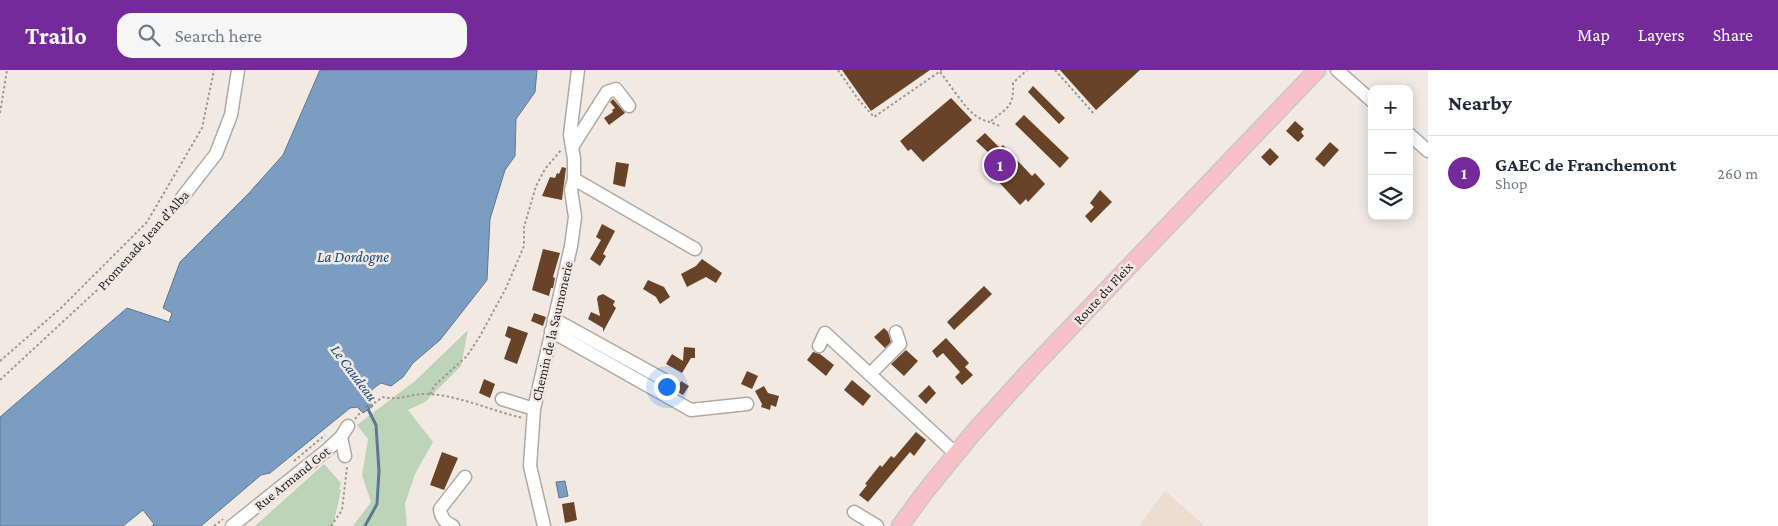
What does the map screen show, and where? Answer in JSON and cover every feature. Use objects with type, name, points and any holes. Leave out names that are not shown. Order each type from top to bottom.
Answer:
[{"type":"main road","name":"Route du Fleix","points":[[900,526],[956,454],[1031,369],[1315,71]]},
{"type":"street","name":"Promenade Jean d'Alba","points":[[181,199],[216,154],[231,114],[238,70]]},
{"type":"street","name":"Chemin de la Saumonerie","points":[[544,526],[530,466],[533,415],[576,217],[571,190],[574,179],[574,158],[571,141],[578,70]]},
{"type":"street","points":[[1338,70],[1368,96]]},
{"type":"street","points":[[571,141],[607,92],[616,89],[629,106]]},
{"type":"street","points":[[1413,138],[1428,151]]},
{"type":"street","points":[[574,179],[695,249]]},
{"type":"street","points":[[553,325],[668,382]]},
{"type":"street","points":[[553,325],[692,410],[747,404]]},
{"type":"street","points":[[863,373],[900,344],[896,332]]},
{"type":"street","points":[[819,346],[825,333],[863,373],[956,454]]},
{"type":"street","points":[[502,399],[533,415]]},
{"type":"street","name":"Rue Armand Got","points":[[232,526],[341,437],[348,426]]},
{"type":"street","points":[[341,437],[345,456]]},
{"type":"street","points":[[453,526],[446,523],[440,515],[440,509],[466,478]]},
{"type":"street","points":[[854,512],[877,526]]},
{"type":"path","points":[[0,113],[7,70]]},
{"type":"path","points":[[0,361],[61,308],[147,222],[202,128],[214,70]]},
{"type":"path","points":[[838,70],[858,99],[874,117],[941,71],[971,111],[982,120],[991,121],[999,126]]},
{"type":"path","points":[[991,121],[1010,105],[1014,97],[1013,83],[1027,70]]},
{"type":"path","points":[[1055,70],[1095,115]]},
{"type":"path","points":[[430,394],[435,385],[467,356],[480,336],[506,288],[524,246],[524,227],[536,186],[545,169],[557,153],[571,141]]},
{"type":"path","name":"Promenade Jean d'Alba","points":[[0,380],[122,267],[181,199]]},
{"type":"path","points":[[360,413],[383,397],[392,399],[430,394],[456,398],[506,414],[533,415]]},
{"type":"path","points":[[331,526],[342,510],[347,472]]},
{"type":"shaded area","points":[[1165,491],[1205,526],[1139,526]]},
{"type":"green space","points":[[468,330],[461,366],[425,402],[408,410],[433,442],[415,474],[405,504],[407,526],[353,526],[371,502],[362,475],[368,439],[357,425],[415,381]]},
{"type":"green space","points":[[324,464],[341,483],[333,526],[255,526]]},
{"type":"water","name":"La Dordogne","points":[[320,70],[537,70],[535,92],[516,119],[515,156],[505,170],[490,219],[487,280],[440,340],[413,363],[403,377],[391,386],[381,383],[372,390],[369,399],[373,406],[363,413],[357,407],[350,408],[270,473],[261,475],[201,526],[152,526],[154,524],[143,510],[123,526],[0,526],[0,417],[127,308],[169,322],[172,313],[163,308],[180,262],[249,193],[283,155]]},
{"type":"water","points":[[565,481],[568,496],[559,498],[556,482]]},
{"type":"building","points":[[842,70],[930,70],[871,111]]},
{"type":"building","points":[[1060,70],[1140,70],[1096,110]]},
{"type":"building","points":[[1033,86],[1065,118],[1059,124],[1028,92]]},
{"type":"building","points":[[951,98],[972,120],[923,162],[911,149],[908,151],[900,141]]},
{"type":"building","points":[[613,99],[625,113],[609,125],[604,118],[613,112],[612,110],[615,108],[610,102]]},
{"type":"building","points":[[1024,115],[1069,158],[1060,168],[1015,124]]},
{"type":"building","points":[[1295,121],[1304,129],[1301,132],[1304,136],[1298,142],[1286,131]]},
{"type":"building","points":[[985,133],[1000,148],[1003,145],[1032,176],[1035,173],[1045,184],[1028,202],[1026,199],[1020,205],[982,164],[991,155],[976,141]]},
{"type":"building","points":[[1330,142],[1339,150],[1324,167],[1315,159]]},
{"type":"building","points":[[1270,148],[1279,157],[1270,166],[1261,157]]},
{"type":"building","points":[[616,162],[629,164],[625,187],[613,184]]},
{"type":"building","points":[[562,167],[566,168],[562,200],[542,196],[550,177],[555,178]]},
{"type":"building","points":[[1100,190],[1112,202],[1091,223],[1085,216],[1094,207],[1090,203]]},
{"type":"building","points":[[602,224],[615,231],[603,254],[606,256],[600,266],[590,259],[601,240],[596,237]]},
{"type":"building","points":[[543,249],[560,253],[553,277],[555,278],[553,288],[551,288],[549,296],[532,290]]},
{"type":"building","points":[[702,259],[722,273],[716,283],[706,277],[687,287],[681,274],[696,266]]},
{"type":"building","points":[[648,280],[664,287],[670,297],[660,304],[656,297],[643,289]]},
{"type":"building","points":[[984,286],[992,294],[954,330],[947,322]]},
{"type":"building","points":[[603,294],[615,301],[613,305],[616,308],[603,332],[603,328],[588,319],[591,312],[600,316],[597,299],[598,296]]},
{"type":"building","points":[[534,313],[546,317],[543,326],[531,321]]},
{"type":"building","points":[[508,326],[528,333],[517,364],[504,359],[511,339],[505,336]]},
{"type":"building","points":[[884,328],[888,332],[891,342],[885,348],[874,337]]},
{"type":"building","points":[[946,338],[969,363],[965,367],[973,375],[962,385],[955,377],[960,372],[943,353],[937,358],[932,351]]},
{"type":"building","points":[[684,347],[695,348],[695,358],[691,358],[682,373],[666,364],[672,354],[683,361]]},
{"type":"building","points":[[906,350],[918,361],[904,376],[891,364]]},
{"type":"building","points":[[813,352],[820,354],[834,365],[826,376],[807,360]]},
{"type":"building","points":[[747,371],[758,376],[752,389],[741,384]]},
{"type":"building","points":[[484,379],[495,384],[490,398],[479,393]]},
{"type":"building","points":[[852,380],[871,396],[863,406],[844,390]]},
{"type":"building","points":[[681,381],[689,386],[683,395],[676,391]]},
{"type":"building","points":[[929,385],[936,393],[926,404],[918,396]]},
{"type":"building","points":[[764,386],[768,393],[779,396],[776,407],[771,405],[770,410],[761,407],[762,404],[755,391]]},
{"type":"building","points":[[916,432],[926,440],[914,456],[910,452],[868,502],[859,495],[880,465],[882,467],[891,456],[894,458]]},
{"type":"building","points":[[442,452],[458,458],[444,490],[430,485]]},
{"type":"building","points":[[574,502],[577,520],[565,523],[562,504]]},
{"type":"waterway","name":"Le Caudeau","points":[[365,526],[377,504],[379,471],[376,425],[367,407]]},
{"type":"place","name":"GAEC de Franchemont","points":[[1000,165]]}]
